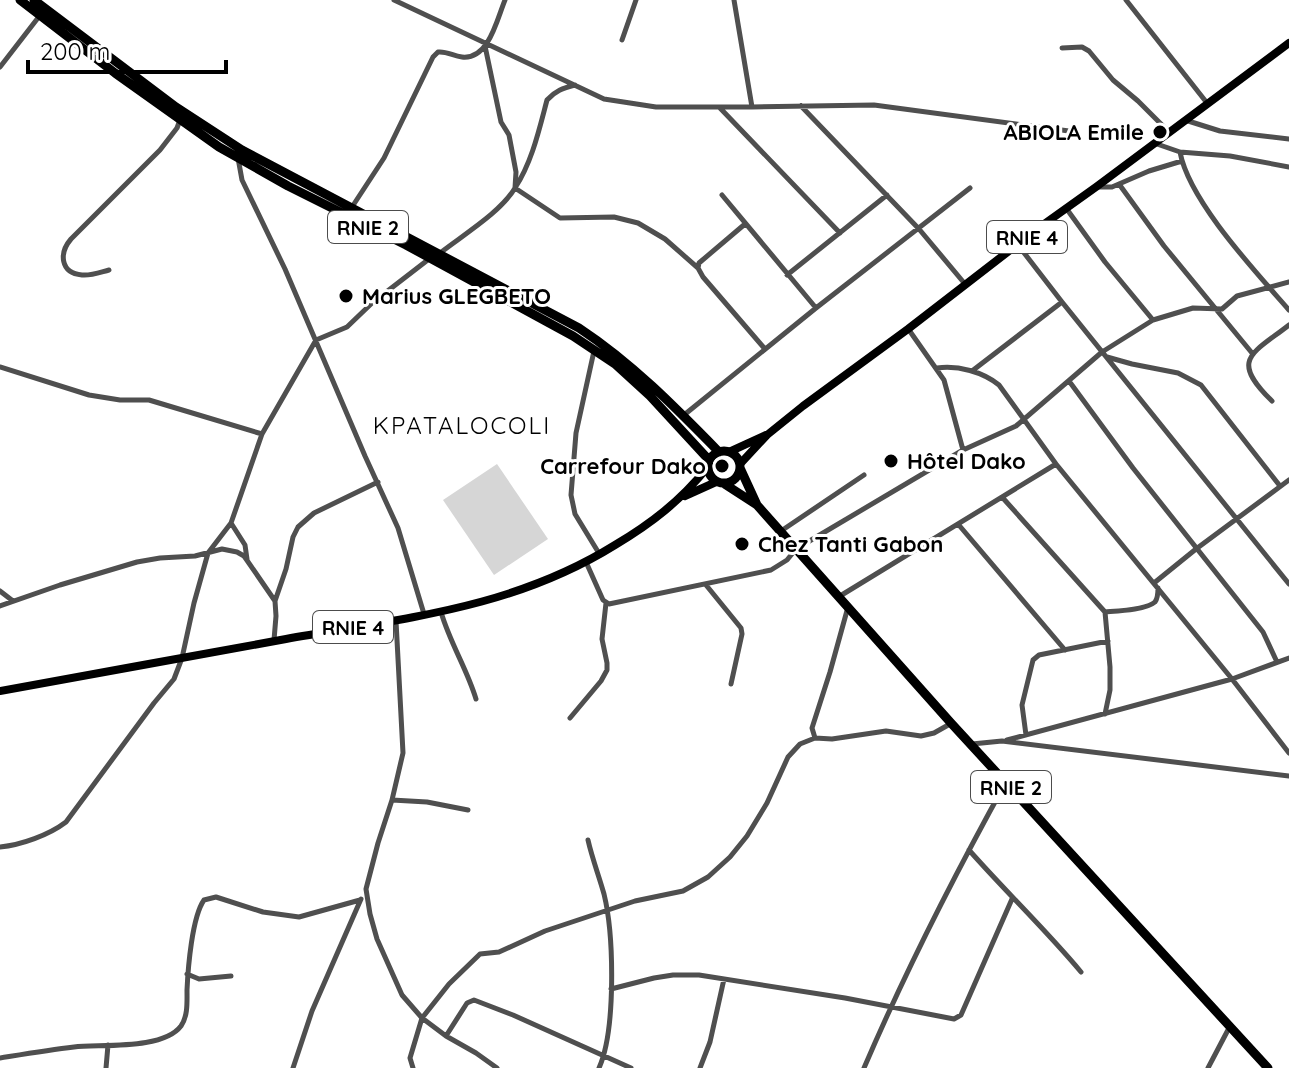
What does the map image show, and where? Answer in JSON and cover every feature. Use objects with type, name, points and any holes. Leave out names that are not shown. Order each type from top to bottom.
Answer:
[{"type":"highway","name":"RNIE 2","points":[[20,0],[43,12],[240,154],[325,205],[562,318],[595,338],[621,357],[724,452]]},
{"type":"highway","name":"RNIE 2","points":[[34,0],[43,12],[219,147],[352,207],[595,350],[650,396],[708,464]]},
{"type":"highway","points":[[724,452],[735,456],[757,505],[710,477],[708,464],[714,454],[724,452]]},
{"type":"highway","points":[[719,482],[735,479],[740,465]]},
{"type":"highway","name":"RNIE 2","points":[[757,505],[951,723],[1268,1068]]},
{"type":"main road","name":"RNIE 4","points":[[740,465],[767,435],[1017,244],[1289,43]]},
{"type":"main road","name":"RNIE 4","points":[[724,452],[767,435]]},
{"type":"main road","name":"RNIE 4","points":[[0,691],[441,612],[521,591],[600,555],[646,526],[681,498],[708,464]]},
{"type":"main road","name":"RNIE 4","points":[[681,498],[719,482]]},
{"type":"street","points":[[394,0],[604,99],[656,107],[874,105],[1069,131]]},
{"type":"street","points":[[352,207],[384,158],[433,57],[444,51],[463,57],[474,56],[486,44],[505,0]]},
{"type":"street","points":[[622,40],[636,0]]},
{"type":"street","points":[[734,0],[752,107]]},
{"type":"street","points":[[1126,0],[1207,103]]},
{"type":"street","points":[[0,67],[43,12]]},
{"type":"street","points":[[486,44],[501,122],[509,135],[516,172],[515,188]]},
{"type":"street","points":[[1062,48],[1085,48],[1113,80],[1169,132]]},
{"type":"street","points":[[0,847],[26,841],[66,822],[174,679],[208,553],[231,523],[262,434],[316,340],[347,327],[372,303],[493,212],[515,188],[530,158],[547,100],[563,88],[576,85]]},
{"type":"street","points":[[801,106],[919,229],[966,285]]},
{"type":"street","points":[[719,107],[840,233]]},
{"type":"street","points":[[109,270],[78,274],[64,262],[63,251],[160,150],[180,119]]},
{"type":"street","points":[[1184,120],[1220,131],[1289,139]]},
{"type":"street","points":[[1153,143],[1180,152],[1230,156],[1289,167]]},
{"type":"street","points":[[1180,152],[1201,199],[1214,219],[1289,310]]},
{"type":"street","points":[[240,154],[242,180],[285,269],[398,528],[424,615]]},
{"type":"street","points":[[1096,187],[1106,188],[1182,161]]},
{"type":"street","points":[[1119,184],[1214,309],[1252,353]]},
{"type":"street","points":[[515,188],[560,218],[614,217],[638,223],[665,239],[698,268],[765,349]]},
{"type":"street","points":[[683,415],[970,188]]},
{"type":"street","points":[[722,195],[816,308]]},
{"type":"street","points":[[787,275],[887,195]]},
{"type":"street","points":[[1066,208],[1153,320]]},
{"type":"street","points":[[698,268],[699,263],[745,224]]},
{"type":"street","points":[[1017,244],[1289,584]]},
{"type":"street","points":[[606,603],[771,570],[787,560],[796,549],[963,450],[1005,432],[1104,354],[1153,320],[1193,308],[1222,309],[1237,296],[1289,282]]},
{"type":"street","points":[[972,371],[1062,302]]},
{"type":"street","points":[[1272,401],[1247,369],[1252,353],[1289,325]]},
{"type":"street","points":[[908,329],[937,368],[947,388],[963,450]]},
{"type":"street","points":[[595,350],[576,433],[571,495],[575,514],[600,555]]},
{"type":"street","points":[[1104,354],[1178,373],[1201,385],[1280,486]]},
{"type":"street","points":[[0,367],[89,395],[120,400],[149,400],[262,434]]},
{"type":"street","points":[[937,368],[972,371],[999,385],[1056,464],[1289,753]]},
{"type":"street","points":[[1069,381],[1133,468],[1263,632],[1277,662]]},
{"type":"street","points":[[839,596],[1056,464]]},
{"type":"street","points":[[780,531],[864,475]]},
{"type":"street","points":[[1156,586],[1196,549],[1289,480]]},
{"type":"street","points":[[273,641],[275,601],[298,527],[314,513],[378,482]]},
{"type":"street","points":[[1002,497],[1105,612],[1110,690],[1105,714]]},
{"type":"street","points":[[231,523],[245,545],[247,560]]},
{"type":"street","points":[[958,524],[1065,650]]},
{"type":"street","points":[[0,606],[137,562],[222,549],[237,552],[247,560],[275,601]]},
{"type":"street","points":[[570,718],[607,670],[602,639],[606,603],[586,562]]},
{"type":"street","points":[[706,585],[741,628],[731,684]]},
{"type":"street","points":[[1105,612],[1152,604],[1158,597],[1156,586]]},
{"type":"street","points":[[0,591],[13,601]]},
{"type":"street","points":[[815,738],[812,728],[848,607]]},
{"type":"street","points":[[441,612],[476,699]]},
{"type":"street","points":[[293,1068],[312,1011],[366,889],[403,753],[396,620]]},
{"type":"street","points":[[1026,735],[1022,705],[1033,660],[1039,655],[1108,641]]},
{"type":"street","points":[[971,744],[1002,741],[1105,714],[1232,679],[1289,658]]},
{"type":"street","points":[[413,1068],[410,1058],[422,1018],[449,984],[480,954],[499,952],[545,931],[635,901],[683,891],[708,877],[747,836],[767,803],[788,757],[800,744],[815,738],[832,739],[886,731],[921,736],[934,733],[951,723]]},
{"type":"street","points":[[1002,741],[1289,776]]},
{"type":"street","points":[[864,1068],[890,1007],[1006,782]]},
{"type":"street","points":[[392,800],[427,802],[468,810]]},
{"type":"street","points":[[588,840],[604,893],[612,954],[604,1056],[599,1068]]},
{"type":"street","points":[[969,850],[1081,972]]},
{"type":"street","points":[[366,889],[377,939],[402,995],[422,1018],[497,1068]]},
{"type":"street","points":[[0,1058],[72,1047],[156,1040],[173,1034],[182,1025],[187,1010],[187,974],[195,920],[204,900],[216,897],[247,908],[299,917],[360,900]]},
{"type":"street","points":[[611,989],[654,978],[699,975],[845,998],[950,1019],[961,1015],[1012,899]]},
{"type":"street","points":[[187,974],[199,979],[231,976]]},
{"type":"street","points":[[700,1068],[710,1042],[724,979]]},
{"type":"street","points":[[446,1036],[467,1003],[474,1000],[631,1068]]},
{"type":"street","points":[[1208,1068],[1230,1027]]},
{"type":"street","points":[[106,1068],[108,1045]]},
{"type":"shaded area","points":[[497,464],[548,539],[494,575],[443,500]]},
{"type":"place","name":"ABIOLA Emile","points":[[1160,132]]},
{"type":"place","name":"Marius GLEGBETO","points":[[346,296]]},
{"type":"place","name":"Hôtel Dako","points":[[891,461]]},
{"type":"place","name":"Carrefour Dako","points":[[722,466]]},
{"type":"place","name":"Chez Tanti Gabon","points":[[742,544]]},
{"type":"district","name":"KPATALOCOLI","points":[[462,425]]}]
